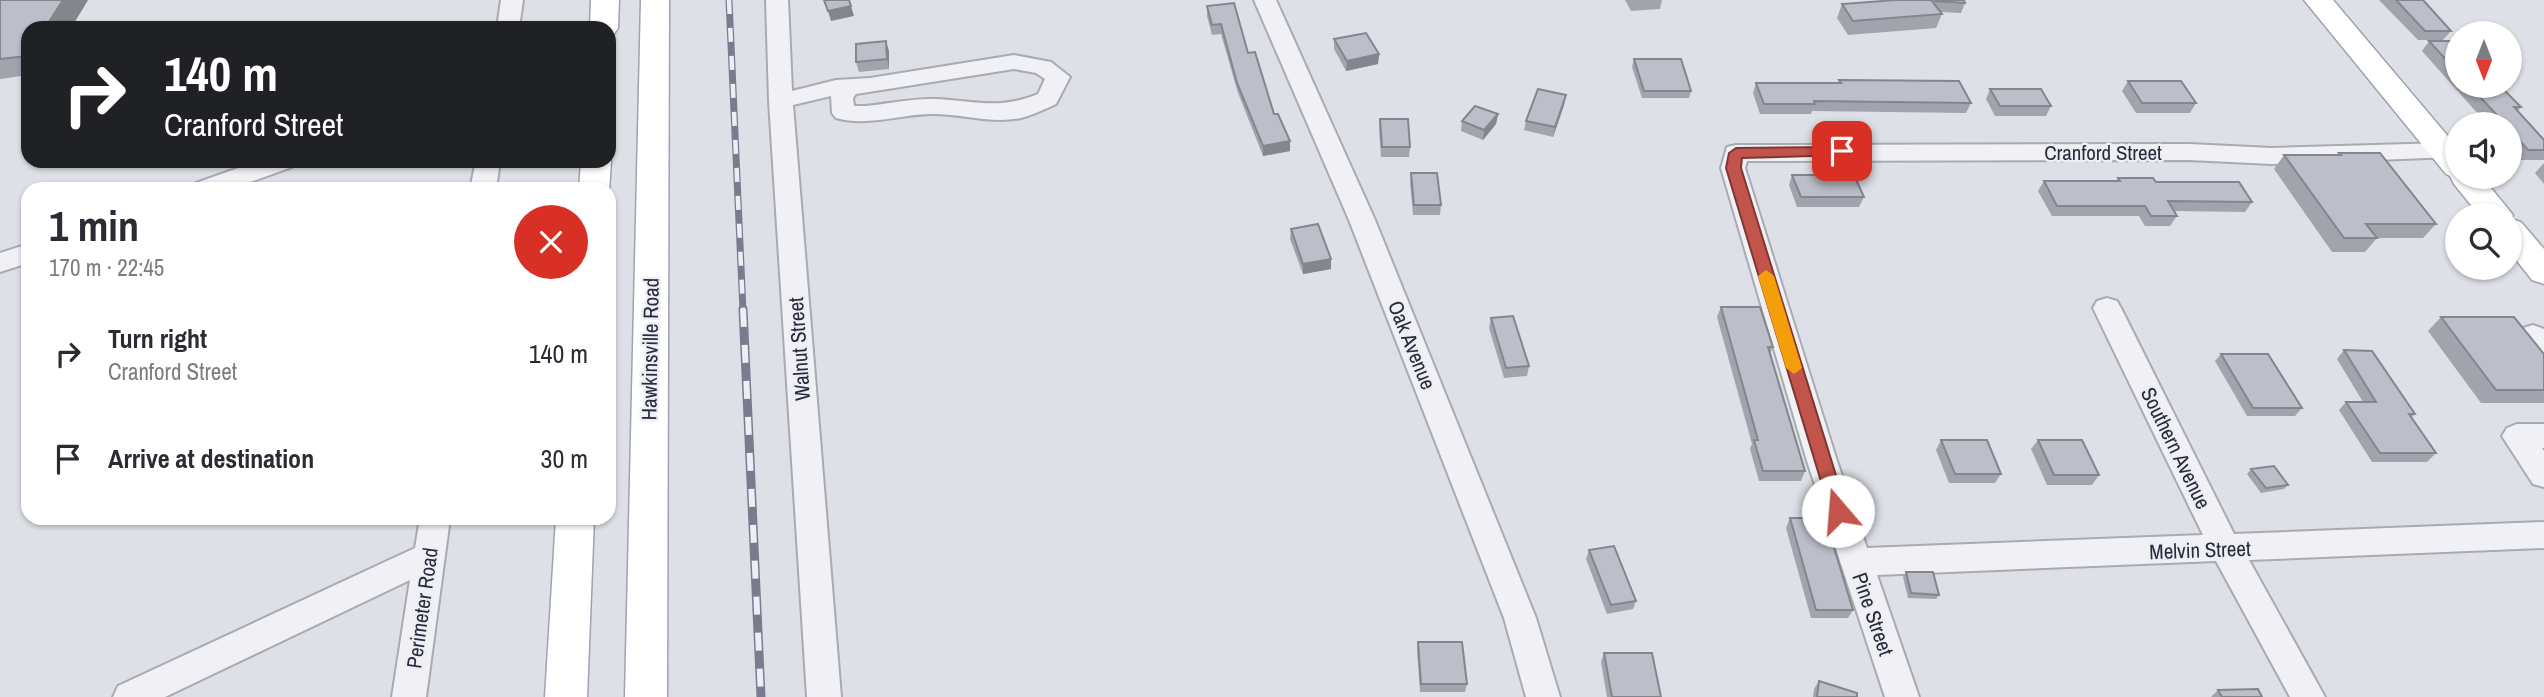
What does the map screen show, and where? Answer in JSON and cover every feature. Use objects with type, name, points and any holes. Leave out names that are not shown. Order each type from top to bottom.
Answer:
[{"type":"main road","points":[[604,21],[606,0]]},
{"type":"main road","name":"Hawkinsville Road","points":[[646,697],[655,0]]},
{"type":"main road","points":[[2318,0],[2445,153]]},
{"type":"main road","points":[[2475,189],[2487,203]]},
{"type":"main road","points":[[2522,245],[2544,272]]},
{"type":"main road","points":[[566,697],[575,525]]},
{"type":"street","points":[[509,21],[512,0]]},
{"type":"street","name":"Walnut Street","points":[[777,0],[781,101],[824,697]]},
{"type":"street","name":"Oak Avenue","points":[[1265,0],[1362,220],[1515,605],[1543,697]]},
{"type":"street","points":[[781,101],[835,87],[902,81],[979,64],[1014,62],[1043,67],[1058,77],[1048,99],[1018,111],[996,113],[933,106],[865,114],[844,113],[841,98],[849,86]]},
{"type":"street","name":"Cranford Street","points":[[1762,151],[2175,152],[2445,159]]},
{"type":"street","name":"Pine Street","points":[[1762,151],[1736,153],[1734,168],[1855,562],[1902,697]]},
{"type":"street","points":[[224,182],[264,168]]},
{"type":"street","points":[[0,263],[21,256]]},
{"type":"street","name":"Southern Avenue","points":[[2107,308],[2226,549],[2308,697]]},
{"type":"street","points":[[2544,436],[2517,436],[2544,475]]},
{"type":"street","name":"Perimeter Road","points":[[409,697],[434,525]]},
{"type":"street","name":"Melvin Street","points":[[1855,562],[2544,535]]},
{"type":"street","points":[[130,697],[430,556]]},
{"type":"building","points":[[0,0],[63,0],[50,21],[21,21],[21,57],[0,59]]},
{"type":"building","points":[[824,0],[849,0],[851,6],[828,11]]},
{"type":"building","points":[[1931,0],[1942,14],[1853,21],[1842,4]]},
{"type":"building","points":[[1964,0],[1965,3],[1935,1]]},
{"type":"building","points":[[2396,0],[2423,0],[2445,24],[2445,31],[2425,31]]},
{"type":"building","points":[[1234,3],[1248,53],[1255,52],[1274,114],[1278,114],[1290,141],[1263,146],[1237,83],[1221,24],[1212,25],[1207,6]]},
{"type":"building","points":[[1366,33],[1379,54],[1347,61],[1334,39]]},
{"type":"building","points":[[886,41],[887,59],[856,62],[856,44]]},
{"type":"building","points":[[2429,41],[2445,41],[2445,59]]},
{"type":"building","points":[[1634,59],[1681,59],[1691,91],[1644,91]]},
{"type":"building","points":[[1839,80],[1959,81],[1971,103],[1814,101],[1815,104],[1764,104],[1756,83],[1841,83]]},
{"type":"building","points":[[2128,81],[2181,81],[2196,103],[2142,103]]},
{"type":"building","points":[[1538,89],[1566,95],[1555,127],[1526,121]]},
{"type":"building","points":[[1990,89],[2041,89],[2051,106],[2000,106]]},
{"type":"building","points":[[2481,98],[2512,98],[2521,107],[2514,107],[2519,112],[2494,112]]},
{"type":"building","points":[[1475,106],[1498,114],[1484,130],[1462,121]]},
{"type":"building","points":[[2522,116],[2544,140],[2544,150],[2528,150],[2522,143]]},
{"type":"building","points":[[1380,119],[1408,119],[1410,147],[1382,147]]},
{"type":"building","points":[[2339,153],[2380,153],[2436,224],[2366,224],[2377,238],[2344,238],[2284,155],[2341,155]]},
{"type":"building","points":[[1411,173],[1437,173],[1441,205],[1414,205]]},
{"type":"building","points":[[1792,175],[1854,175],[1864,197],[1801,197]]},
{"type":"building","points":[[2118,178],[2153,178],[2156,182],[2239,182],[2252,202],[2168,201],[2177,216],[2151,216],[2145,206],[2057,206],[2044,181],[2120,181]]},
{"type":"building","points":[[1318,224],[1331,259],[1303,264],[1291,229]]},
{"type":"building","points":[[1721,307],[1760,307],[1773,347],[1768,347],[1805,471],[1763,471],[1754,440],[1758,440]]},
{"type":"building","points":[[1513,316],[1529,366],[1506,368],[1491,318]]},
{"type":"building","points":[[2441,317],[2514,317],[2544,354],[2544,390],[2496,390]]},
{"type":"building","points":[[2344,350],[2372,351],[2415,414],[2409,414],[2436,453],[2380,453],[2346,402],[2376,402]]},
{"type":"building","points":[[2221,354],[2268,354],[2302,408],[2253,408]]},
{"type":"building","points":[[1941,440],[1987,440],[2001,474],[1955,474]]},
{"type":"building","points":[[2038,440],[2082,440],[2099,475],[2054,475]]},
{"type":"building","points":[[2274,466],[2288,485],[2266,488],[2251,469]]},
{"type":"building","points":[[1790,518],[1825,518],[1853,610],[1816,610]]},
{"type":"building","points":[[1614,546],[1636,601],[1611,605],[1589,550]]},
{"type":"building","points":[[1906,572],[1933,572],[1939,595],[1911,593]]},
{"type":"building","points":[[1418,642],[1462,642],[1467,684],[1421,684]]},
{"type":"building","points":[[1604,653],[1652,653],[1661,697],[1612,697]]},
{"type":"building","points":[[1819,681],[1857,693],[1857,697],[1817,697]]},
{"type":"building","points":[[2258,689],[2262,697],[2222,697],[2218,690]]},
{"type":"railway","points":[[729,0],[743,311]]},
{"type":"railway","points":[[743,309],[761,697]]},
{"type":"slow traffic","points":[[1766,276],[1794,368]]},
{"type":"route","points":[[1838,511],[1734,168],[1736,153],[1842,151]]}]
